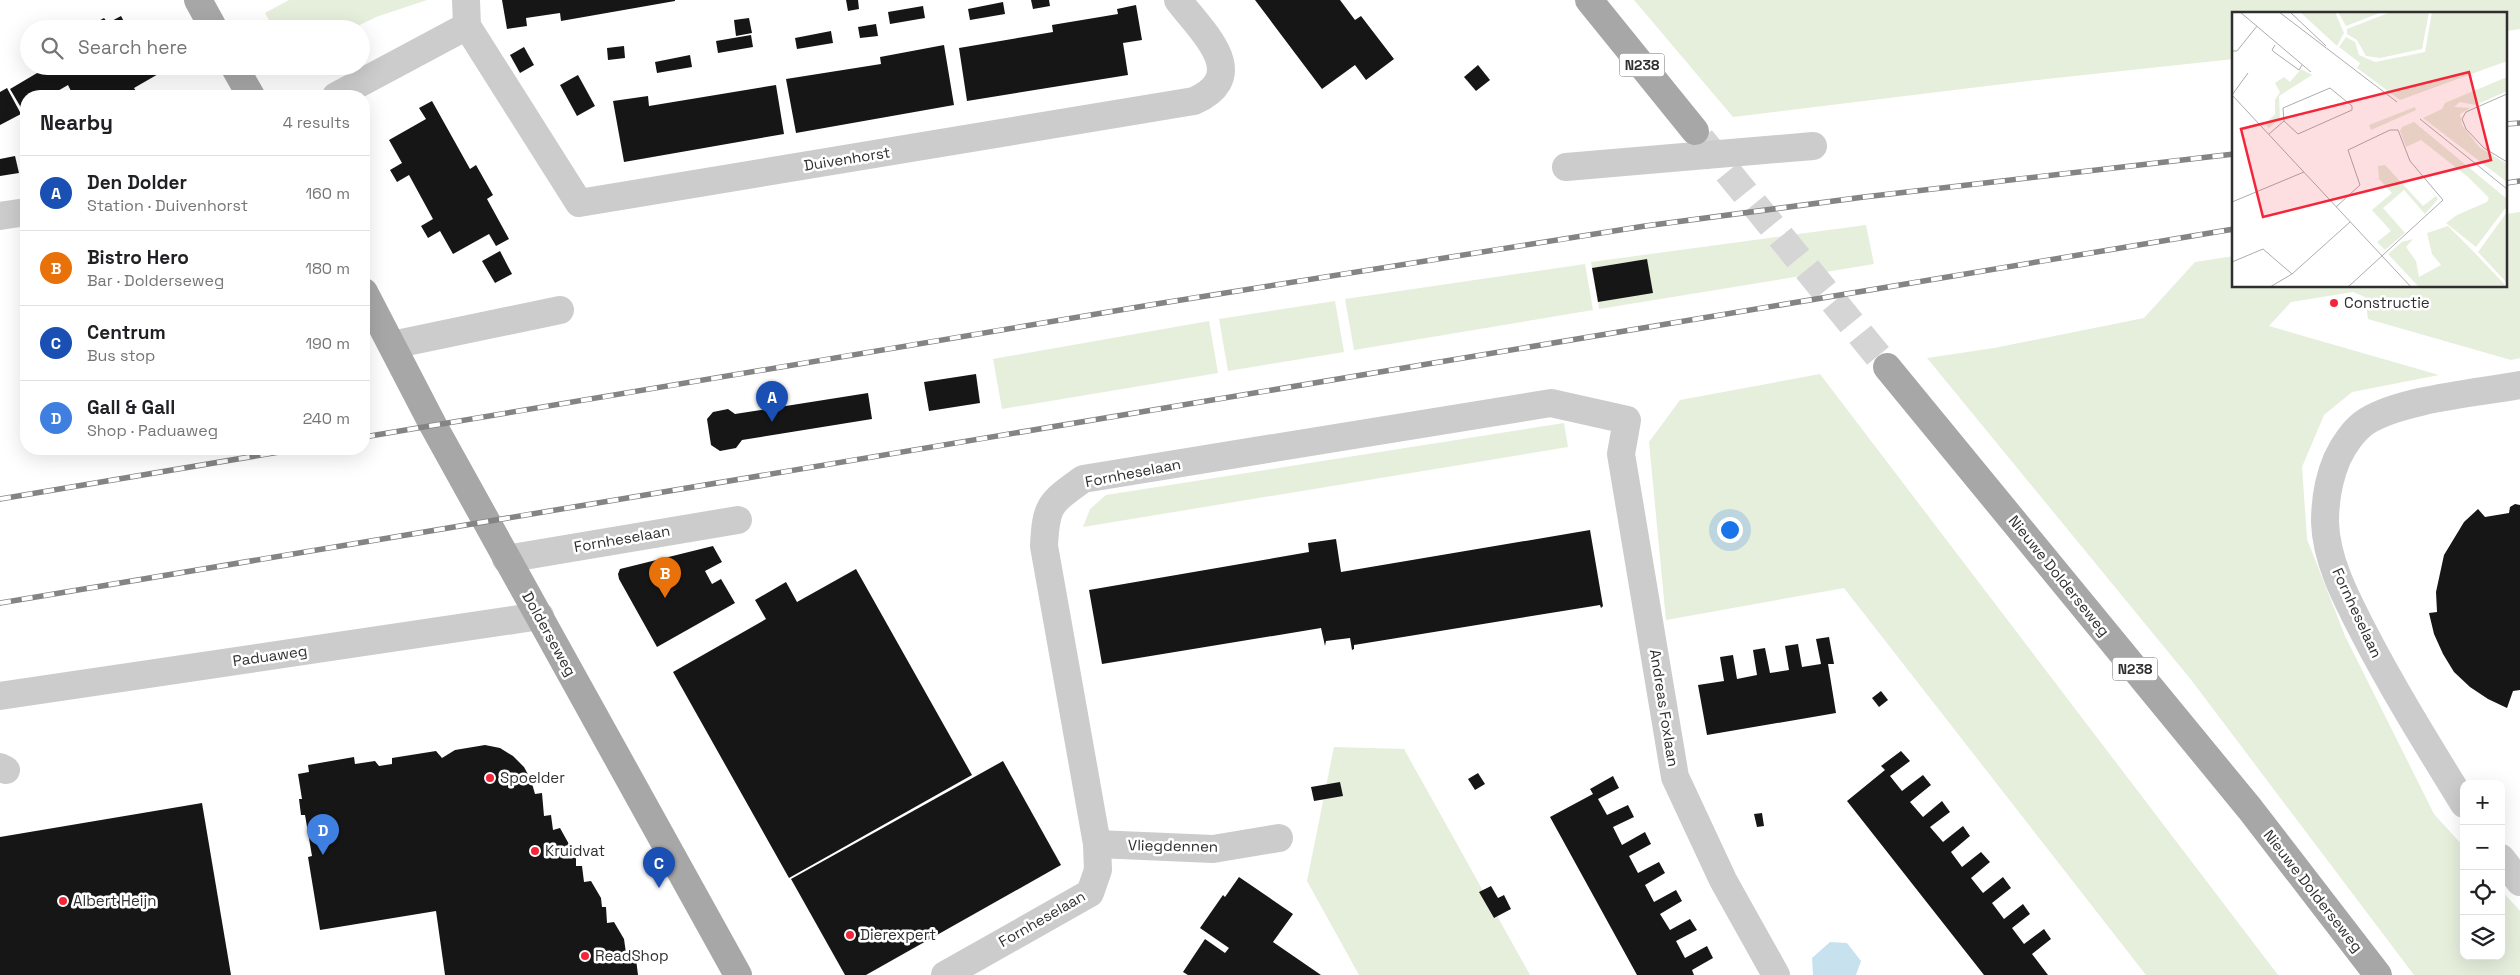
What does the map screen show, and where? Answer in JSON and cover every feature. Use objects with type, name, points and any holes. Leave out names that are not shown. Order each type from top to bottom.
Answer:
[{"type":"main road","points":[[198,0],[209,20]]},
{"type":"main road","name":"N238","points":[[1589,0],[1695,131]]},
{"type":"main road","points":[[239,75],[248,90]]},
{"type":"main road","name":"Dolderseweg","points":[[370,303],[506,559],[540,616],[738,975]]},
{"type":"main road","name":"Nieuwe Dolderseweg","points":[[1887,367],[2250,809],[2378,975]]},
{"type":"street","name":"Duivenhorst","points":[[370,74],[466,13],[579,203],[1194,101],[1206,95],[1219,83],[1223,69],[1218,52],[1178,0]]},
{"type":"street","name":"Duivenhorst","points":[[345,90],[369,75]]},
{"type":"street","points":[[1566,167],[1813,146]]},
{"type":"street","points":[[0,216],[20,213]]},
{"type":"street","points":[[392,345],[560,310]]},
{"type":"street","name":"Fornheselaan","points":[[2460,798],[2392,689],[2343,592],[2332,560],[2325,523],[2328,495],[2332,472],[2340,452],[2364,422],[2389,408],[2520,385]]},
{"type":"street","name":"Fornheselaan","points":[[945,975],[1090,893],[1098,870],[1097,844],[1044,546],[1046,522],[1054,500],[1083,479],[1551,403],[1627,420]]},
{"type":"street","name":"Andreas Foxlaan","points":[[1627,420],[1621,454],[1675,777],[1723,880],[1776,975]]},
{"type":"street","name":"Fornheselaan","points":[[506,559],[738,520]]},
{"type":"street","name":"Paduaweg","points":[[0,696],[540,616]]},
{"type":"street","name":"Vliegdennen","points":[[1097,844],[1213,849],[1279,838]]},
{"type":"street","points":[[2505,863],[2520,882]]},
{"type":"green space","points":[[289,0],[427,0],[370,20],[269,20],[265,13]]},
{"type":"green space","points":[[1634,0],[2520,0],[2520,29],[2508,31],[2508,12],[2232,12],[2232,59],[2037,80],[1733,117]]},
{"type":"green space","points":[[2520,212],[2520,358],[2511,360],[2368,319],[2365,297],[2353,292],[2291,302],[2269,326],[2439,375],[2352,392],[2324,415],[2302,467],[2307,539],[2345,636],[2434,814],[2460,843],[2460,960],[2505,960],[2505,894],[2520,911],[2520,975],[2414,975],[2192,681],[1927,358],[1994,348],[2144,318],[2195,262],[2232,256],[2232,288],[2508,288],[2508,214]]},
{"type":"green space","points":[[1866,225],[1874,264],[1599,309],[1598,302],[1652,292],[1646,259],[1592,268],[1591,262]]},
{"type":"green space","points":[[1585,264],[1593,310],[1354,350],[1345,299]]},
{"type":"green space","points":[[1335,301],[1344,352],[1228,371],[1219,319]]},
{"type":"green space","points":[[1209,321],[1218,373],[1002,409],[993,359]]},
{"type":"green space","points":[[1820,374],[2278,975],[2146,975],[1844,588],[1666,620],[1649,442],[1680,400]]},
{"type":"green space","points":[[1564,423],[1568,447],[1083,527],[1090,509],[1106,495]]},
{"type":"green space","points":[[1334,747],[1404,749],[1530,975],[1359,975],[1307,881]]},
{"type":"water","points":[[1830,942],[1847,943],[1861,961],[1856,975],[1813,975],[1812,958]]},
{"type":"building","points":[[502,0],[675,1],[561,21],[560,13],[526,18],[527,26],[507,29]]},
{"type":"building","points":[[846,0],[858,0],[859,9],[848,11]]},
{"type":"building","points":[[1031,0],[1049,0],[1050,6],[1033,9]]},
{"type":"building","points":[[1255,0],[1340,0],[1355,20],[1361,16],[1394,59],[1366,80],[1355,65],[1322,89]]},
{"type":"building","points":[[1003,2],[1005,14],[970,20],[968,9]]},
{"type":"building","points":[[1136,5],[1142,40],[1123,43],[1128,75],[967,101],[959,48],[1053,32],[1052,25],[1118,14],[1117,9]]},
{"type":"building","points":[[923,6],[925,18],[890,24],[888,12]]},
{"type":"building","points":[[121,16],[123,20],[114,20]]},
{"type":"building","points":[[749,18],[752,33],[736,36],[734,20]]},
{"type":"building","points":[[876,24],[878,36],[860,38],[858,27]]},
{"type":"building","points":[[831,31],[833,43],[797,49],[795,38]]},
{"type":"building","points":[[751,35],[753,47],[718,53],[716,41]]},
{"type":"building","points":[[944,45],[954,105],[796,133],[786,79],[881,64],[880,57]]},
{"type":"building","points":[[624,46],[625,58],[608,60],[607,48]]},
{"type":"building","points":[[524,47],[534,65],[520,73],[510,55]]},
{"type":"building","points":[[690,55],[692,67],[657,73],[655,62]]},
{"type":"building","points":[[1478,65],[1490,80],[1476,91],[1464,77]]},
{"type":"building","points":[[34,75],[157,75],[134,88],[135,90],[70,90],[68,85],[59,90],[20,90],[20,106],[10,89]]},
{"type":"building","points":[[578,75],[595,106],[577,116],[560,85]]},
{"type":"building","points":[[776,85],[784,134],[624,162],[613,101],[648,96],[649,106]]},
{"type":"building","points":[[7,88],[20,115],[0,125],[0,92]]},
{"type":"building","points":[[432,101],[470,169],[476,165],[493,195],[487,199],[509,239],[496,246],[489,234],[453,254],[440,231],[428,238],[421,226],[433,219],[409,175],[397,182],[390,170],[402,163],[389,140],[426,119],[419,108]]},
{"type":"building","points":[[15,156],[19,173],[0,176],[0,159]]},
{"type":"building","points":[[500,251],[512,274],[495,283],[482,261]]},
{"type":"building","points":[[1647,259],[1653,293],[1598,302],[1592,268]]},
{"type":"building","points":[[976,374],[980,403],[929,411],[924,382]]},
{"type":"building","points":[[868,393],[872,419],[742,440],[736,448],[720,451],[711,445],[707,419],[713,412],[728,409],[735,414]]},
{"type":"building","points":[[2515,504],[2520,505],[2520,690],[2513,691],[2507,708],[2488,699],[2470,687],[2454,672],[2434,634],[2429,613],[2437,612],[2436,592],[2444,555],[2464,522],[2478,509],[2485,517],[2509,513],[2510,507]]},
{"type":"building","points":[[1590,530],[1603,606],[1601,608],[1600,605],[1354,645],[1352,650],[1350,638],[1326,641],[1325,646],[1321,628],[1102,664],[1089,590],[1309,552],[1308,543],[1336,539],[1341,572]]},
{"type":"building","points":[[713,546],[722,562],[705,571],[712,584],[721,579],[735,603],[657,647],[619,579],[620,569]]},
{"type":"building","points":[[856,569],[972,775],[789,878],[673,672],[766,619],[755,600],[786,582],[797,602]]},
{"type":"building","points":[[1829,637],[1834,664],[1828,664],[1836,713],[1707,735],[1698,685],[1724,681],[1720,657],[1733,655],[1737,679],[1757,675],[1753,650],[1765,648],[1770,673],[1789,670],[1785,646],[1798,644],[1802,667],[1821,664],[1816,639]]},
{"type":"building","points":[[1881,691],[1888,700],[1879,707],[1872,698]]},
{"type":"building","points":[[485,745],[500,748],[513,756],[524,767],[531,780],[535,794],[542,793],[544,816],[551,815],[553,830],[560,828],[570,846],[571,856],[576,856],[576,866],[582,866],[584,882],[591,881],[601,898],[602,907],[606,907],[607,923],[614,922],[624,939],[627,960],[636,959],[638,975],[445,975],[436,911],[320,930],[308,857],[312,856],[305,815],[301,815],[299,799],[302,799],[298,774],[309,772],[308,765],[354,757],[355,764],[375,761],[379,766],[392,764],[392,758],[436,751],[442,758],[455,750]]},
{"type":"building","points":[[1901,751],[1910,761],[1890,776],[1902,791],[1923,775],[1931,785],[1910,802],[1923,817],[1942,801],[1950,812],[1930,827],[1943,842],[1963,826],[1970,836],[1951,852],[1962,867],[1981,852],[1990,862],[1971,878],[1983,893],[2003,877],[2011,888],[1992,903],[2004,919],[2023,904],[2030,914],[2012,928],[2024,944],[2044,929],[2051,939],[2032,954],[2048,975],[1984,975],[1847,801],[1885,770],[1881,766]]},
{"type":"building","points":[[1003,761],[1061,865],[866,975],[845,975],[791,879]]},
{"type":"building","points":[[1478,773],[1485,784],[1475,790],[1468,779]]},
{"type":"building","points":[[1613,776],[1619,788],[1598,799],[1607,815],[1628,805],[1634,817],[1613,827],[1622,845],[1645,832],[1651,844],[1629,856],[1638,873],[1659,862],[1665,873],[1645,885],[1654,902],[1676,890],[1682,901],[1660,914],[1670,930],[1690,919],[1697,930],[1676,941],[1685,958],[1707,946],[1713,958],[1692,970],[1694,975],[1637,975],[1550,817],[1593,794],[1590,789]]},
{"type":"building","points":[[1340,782],[1343,796],[1314,801],[1311,787]]},
{"type":"building","points":[[202,803],[231,975],[0,975],[0,837]]},
{"type":"building","points":[[1762,813],[1764,826],[1757,827],[1754,814]]},
{"type":"building","points":[[1239,877],[1293,914],[1273,942],[1321,975],[1188,975],[1183,972],[1205,939],[1225,953],[1229,948],[1200,928],[1223,895],[1225,897]]},
{"type":"building","points":[[1491,886],[1498,898],[1504,895],[1511,909],[1494,918],[1479,892]]},
{"type":"tunnel","points":[[1701,139],[1887,367]]},
{"type":"railway","points":[[2508,124],[2520,123]]},
{"type":"railway","points":[[370,436],[1156,304],[1645,226],[1864,197],[2232,154]]},
{"type":"railway","points":[[2508,183],[2520,181]]},
{"type":"railway","points":[[0,603],[2232,229]]},
{"type":"railway","points":[[0,499],[261,455]]},
{"type":"place","name":"Constructie","points":[[2334,303]]},
{"type":"place","name":"Den Dolder","points":[[772,422]]},
{"type":"place","name":"Bistro Hero","points":[[665,598]]},
{"type":"place","name":"Spoelder","points":[[490,778]]},
{"type":"place","name":"Kruidvat","points":[[535,851]]},
{"type":"place","name":"Gall & Gall","points":[[323,855]]},
{"type":"place","name":"Centrum","points":[[659,888]]},
{"type":"place","name":"Albert Heijn","points":[[63,901]]},
{"type":"place","name":"Dierexpert","points":[[850,935]]},
{"type":"place","name":"ReadShop","points":[[585,956]]}]
